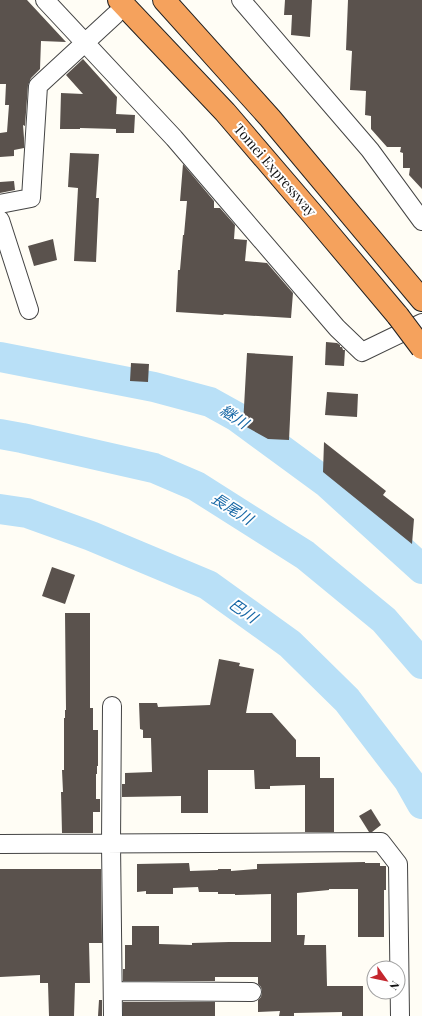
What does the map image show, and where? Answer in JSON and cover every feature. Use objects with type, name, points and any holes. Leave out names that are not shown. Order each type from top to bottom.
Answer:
[{"type":"highway","name":"Tomei Expressway","points":[[164,0],[270,118],[422,300]]},
{"type":"highway","name":"Tomei Expressway","points":[[117,8],[225,112],[398,316],[422,348]]},
{"type":"street","points":[[45,0],[174,138],[337,328],[362,352],[422,323]]},
{"type":"street","points":[[241,0],[370,150],[422,221]]},
{"type":"street","points":[[0,204],[31,198],[38,86],[85,42],[117,8]]},
{"type":"street","points":[[0,220],[29,310]]},
{"type":"street","points":[[112,706],[111,843],[113,1016]]},
{"type":"street","points":[[0,844],[381,842],[398,864],[400,1016]]},
{"type":"street","points":[[113,991],[252,992]]},
{"type":"building","points":[[0,0],[27,0],[66,42],[41,41],[40,69],[31,78],[28,85],[25,126],[23,125],[24,148],[14,150],[14,156],[0,157],[0,133],[7,132],[9,105],[5,105],[6,84],[0,84]]},
{"type":"building","points":[[285,0],[312,0],[310,37],[291,35],[292,15],[284,15]]},
{"type":"building","points":[[348,0],[422,0],[422,189],[409,175],[410,168],[403,168],[403,153],[400,152],[401,147],[387,147],[371,129],[371,116],[365,115],[366,91],[350,90],[352,51],[346,50]]},
{"type":"building","points":[[83,59],[117,97],[116,114],[135,115],[134,133],[116,133],[116,129],[60,129],[61,93],[83,94],[66,75]]},
{"type":"building","points":[[70,153],[99,154],[96,198],[99,198],[96,262],[74,261],[78,188],[68,187]]},
{"type":"building","points":[[183,164],[214,201],[214,208],[220,208],[235,225],[234,239],[247,240],[245,261],[267,263],[293,293],[291,318],[176,312],[178,270],[180,270],[187,201],[180,201]]},
{"type":"building","points":[[14,181],[15,190],[0,193],[0,182]]},
{"type":"building","points":[[53,239],[57,260],[34,266],[28,246]]},
{"type":"building","points":[[326,342],[337,343],[343,350],[345,350],[344,366],[325,365]]},
{"type":"building","points":[[247,353],[293,356],[289,440],[268,439],[243,425]]},
{"type":"building","points":[[131,363],[149,364],[148,382],[130,381]]},
{"type":"building","points":[[327,392],[358,394],[357,417],[325,415]]},
{"type":"building","points":[[324,442],[386,491],[383,495],[414,519],[412,544],[323,472]]},
{"type":"building","points":[[52,567],[75,575],[65,604],[42,596]]},
{"type":"building","points":[[65,613],[90,613],[90,708],[93,708],[93,730],[98,730],[96,799],[100,799],[100,812],[93,812],[93,833],[62,833],[61,792],[63,792],[62,770],[64,770],[64,718],[66,710]]},
{"type":"building","points":[[219,659],[240,663],[239,666],[254,669],[246,713],[272,713],[296,740],[296,757],[320,757],[320,778],[334,778],[334,832],[305,832],[305,785],[270,786],[270,789],[255,789],[254,770],[208,770],[208,813],[181,813],[181,796],[122,797],[122,784],[125,784],[125,773],[152,772],[151,738],[143,738],[143,730],[140,729],[139,703],[157,703],[158,707],[210,705]]},
{"type":"building","points":[[371,809],[381,825],[372,832],[369,832],[359,816]]},
{"type":"building","points":[[189,863],[190,871],[231,869],[231,871],[257,869],[257,864],[380,863],[380,866],[386,866],[386,890],[384,890],[384,937],[358,937],[358,889],[329,889],[297,893],[297,935],[305,935],[304,945],[326,945],[327,986],[363,986],[363,1016],[342,1016],[342,1012],[294,1013],[294,1016],[279,1016],[280,1011],[258,1012],[258,1000],[261,997],[262,992],[261,987],[258,984],[258,977],[215,977],[215,981],[123,981],[123,969],[125,969],[125,945],[132,945],[132,926],[159,926],[159,944],[192,945],[192,943],[271,942],[271,894],[218,894],[218,892],[199,892],[198,887],[173,888],[173,894],[146,894],[146,891],[137,892],[137,864]]},
{"type":"building","points":[[0,869],[101,869],[102,943],[89,943],[90,983],[75,983],[74,1016],[49,1016],[48,983],[40,983],[40,975],[0,977]]},
{"type":"building","points":[[99,1000],[102,1000],[102,1016],[98,1016]]},
{"type":"building","points":[[123,1002],[215,1002],[215,1016],[123,1016]]},
{"type":"waterway","name":"継川","points":[[0,357],[154,387],[210,402],[237,417],[327,483],[422,569]]},
{"type":"waterway","name":"長尾川","points":[[0,434],[154,468],[196,486],[305,555],[384,620],[422,664]]},
{"type":"waterway","name":"巴川","points":[[0,509],[27,513],[91,536],[208,585],[290,644],[347,700],[409,781],[422,804]]}]
